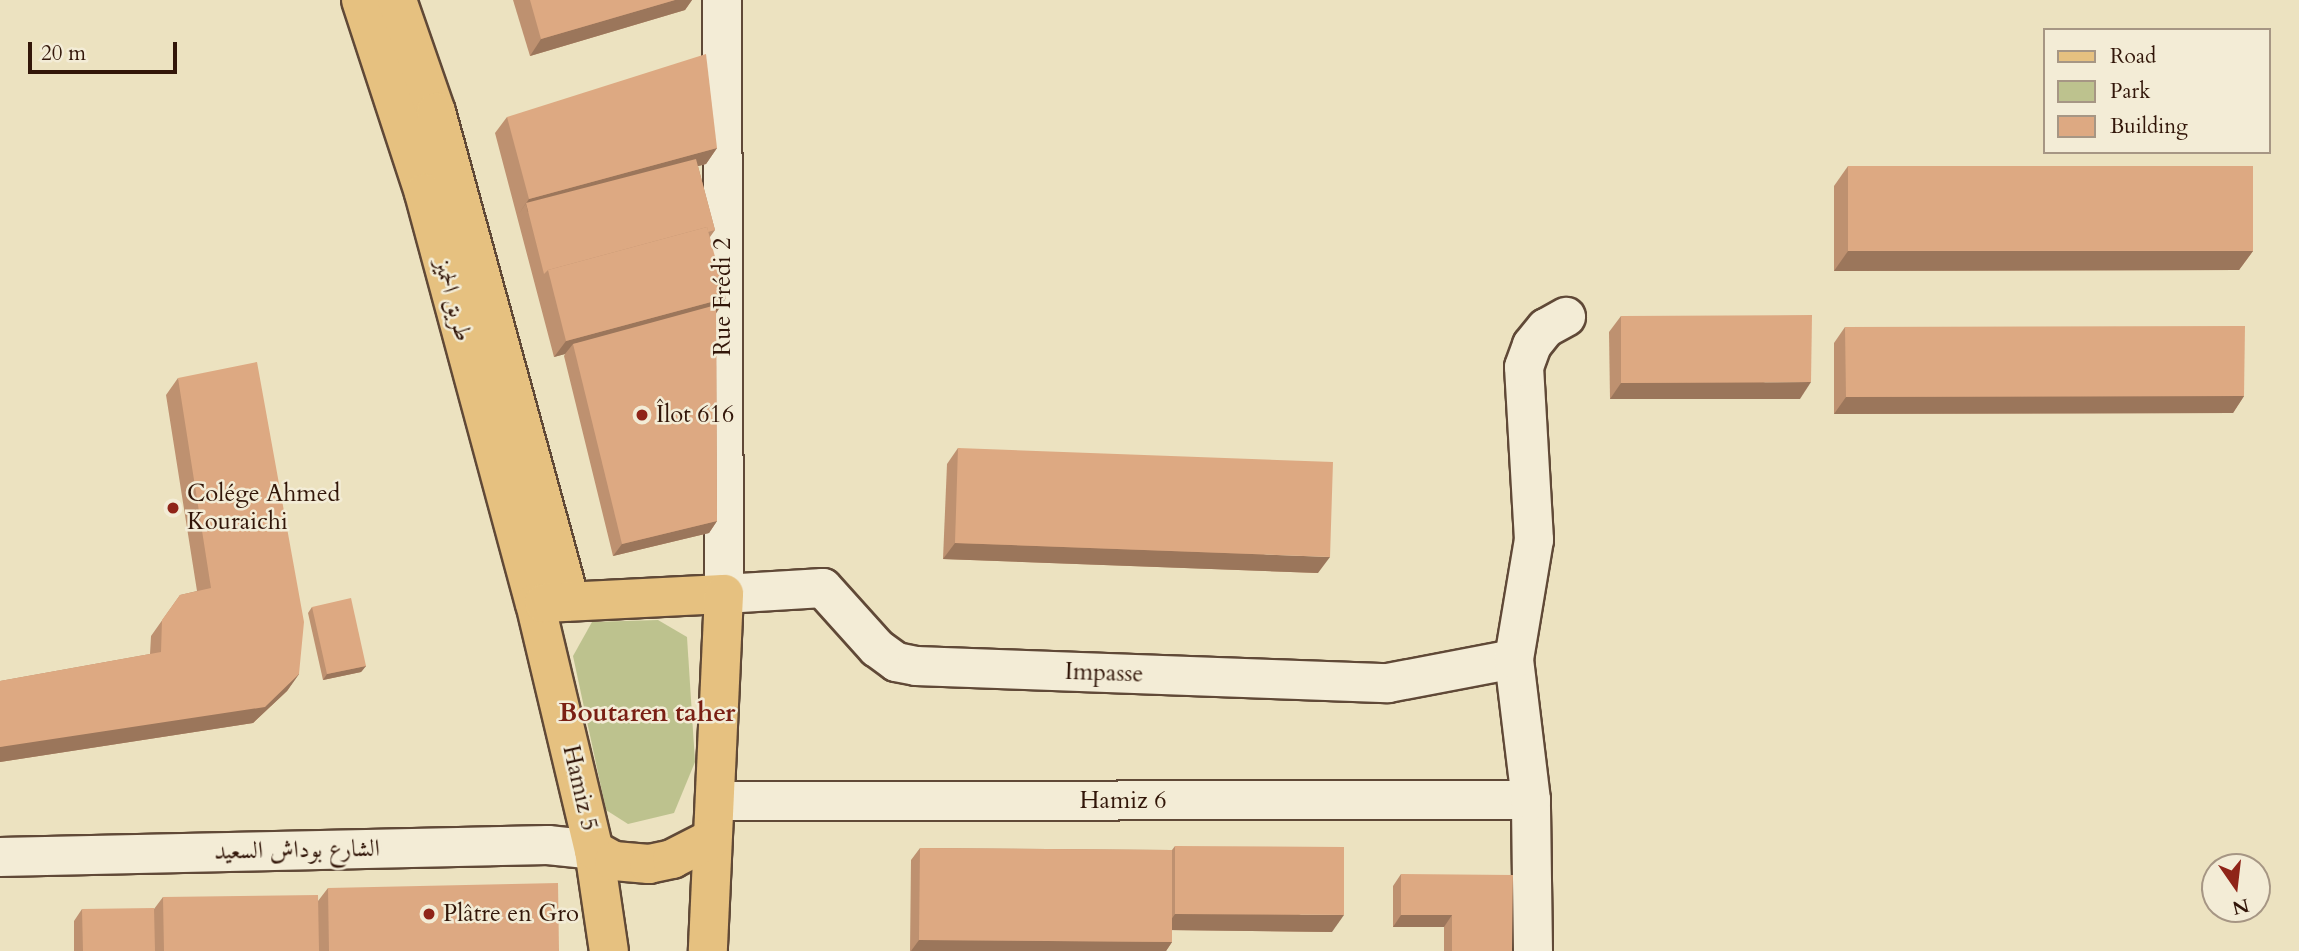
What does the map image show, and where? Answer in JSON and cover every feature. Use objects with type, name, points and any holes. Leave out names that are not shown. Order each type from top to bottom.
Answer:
[{"type":"main road","name":"طريق الحميز","points":[[361,0],[418,169],[553,602]]},
{"type":"main road","name":"طريق الحميز","points":[[397,0],[440,124],[553,602]]},
{"type":"main road","points":[[553,602],[724,594],[708,951]]},
{"type":"main road","name":"Hamiz 5","points":[[553,602],[594,850]]},
{"type":"main road","points":[[594,850],[614,861],[649,864],[672,859],[711,839]]},
{"type":"main road","points":[[594,850],[609,951]]},
{"type":"street","name":"Rue Frédi 2","points":[[722,0],[724,594]]},
{"type":"street","points":[[1533,951],[1531,800],[1514,659],[1534,540],[1524,367],[1532,345],[1546,328],[1566,317]]},
{"type":"street","name":"Impasse","points":[[724,594],[823,588],[877,648],[896,662],[916,666],[1388,683],[1514,659]]},
{"type":"street","name":"Hamiz 6","points":[[715,801],[1531,800]]},
{"type":"street","name":"الشارع بوداش السعيد","points":[[0,857],[548,845],[594,850]]},
{"type":"green space","points":[[658,620],[687,637],[695,762],[674,813],[628,824],[606,810],[573,656],[592,622]]},
{"type":"building","points":[[530,0],[675,0],[541,39]]},
{"type":"building","points":[[706,54],[717,148],[529,199],[507,117]]},
{"type":"building","points":[[696,159],[715,230],[708,232],[707,227],[548,270],[544,274],[526,203]]},
{"type":"building","points":[[1848,166],[2253,166],[2253,251],[1848,251]]},
{"type":"building","points":[[707,227],[726,298],[566,341],[548,270]]},
{"type":"building","points":[[716,305],[717,521],[622,544],[573,344]]},
{"type":"building","points":[[1812,315],[1811,382],[1621,383],[1621,316]]},
{"type":"building","points":[[2245,326],[2244,396],[1846,397],[1845,327]]},
{"type":"building","points":[[257,362],[304,622],[299,674],[265,707],[0,747],[0,681],[161,652],[162,620],[180,595],[211,588],[178,378]]},
{"type":"building","points":[[958,448],[1333,462],[1330,557],[955,543]]},
{"type":"building","points":[[351,598],[366,666],[327,674],[312,607]]},
{"type":"building","points":[[1175,846],[1344,847],[1344,915],[1175,914]]},
{"type":"building","points":[[920,848],[1172,850],[1172,942],[919,940]]},
{"type":"building","points":[[1401,874],[1513,875],[1512,951],[1452,951],[1452,915],[1401,915]]},
{"type":"building","points":[[558,883],[559,951],[329,951],[328,888]]},
{"type":"building","points":[[318,895],[319,951],[164,951],[163,897]]},
{"type":"building","points":[[154,908],[155,951],[83,951],[82,909]]},
{"type":"place","name":"Îlot 616","points":[[642,415]]},
{"type":"place","name":"Colége Ahmed Kouraichi","points":[[173,508]]},
{"type":"place","name":"Plâtre en Gro","points":[[429,914]]},
{"type":"district","name":"Boutaren taher","points":[[647,713]]}]
